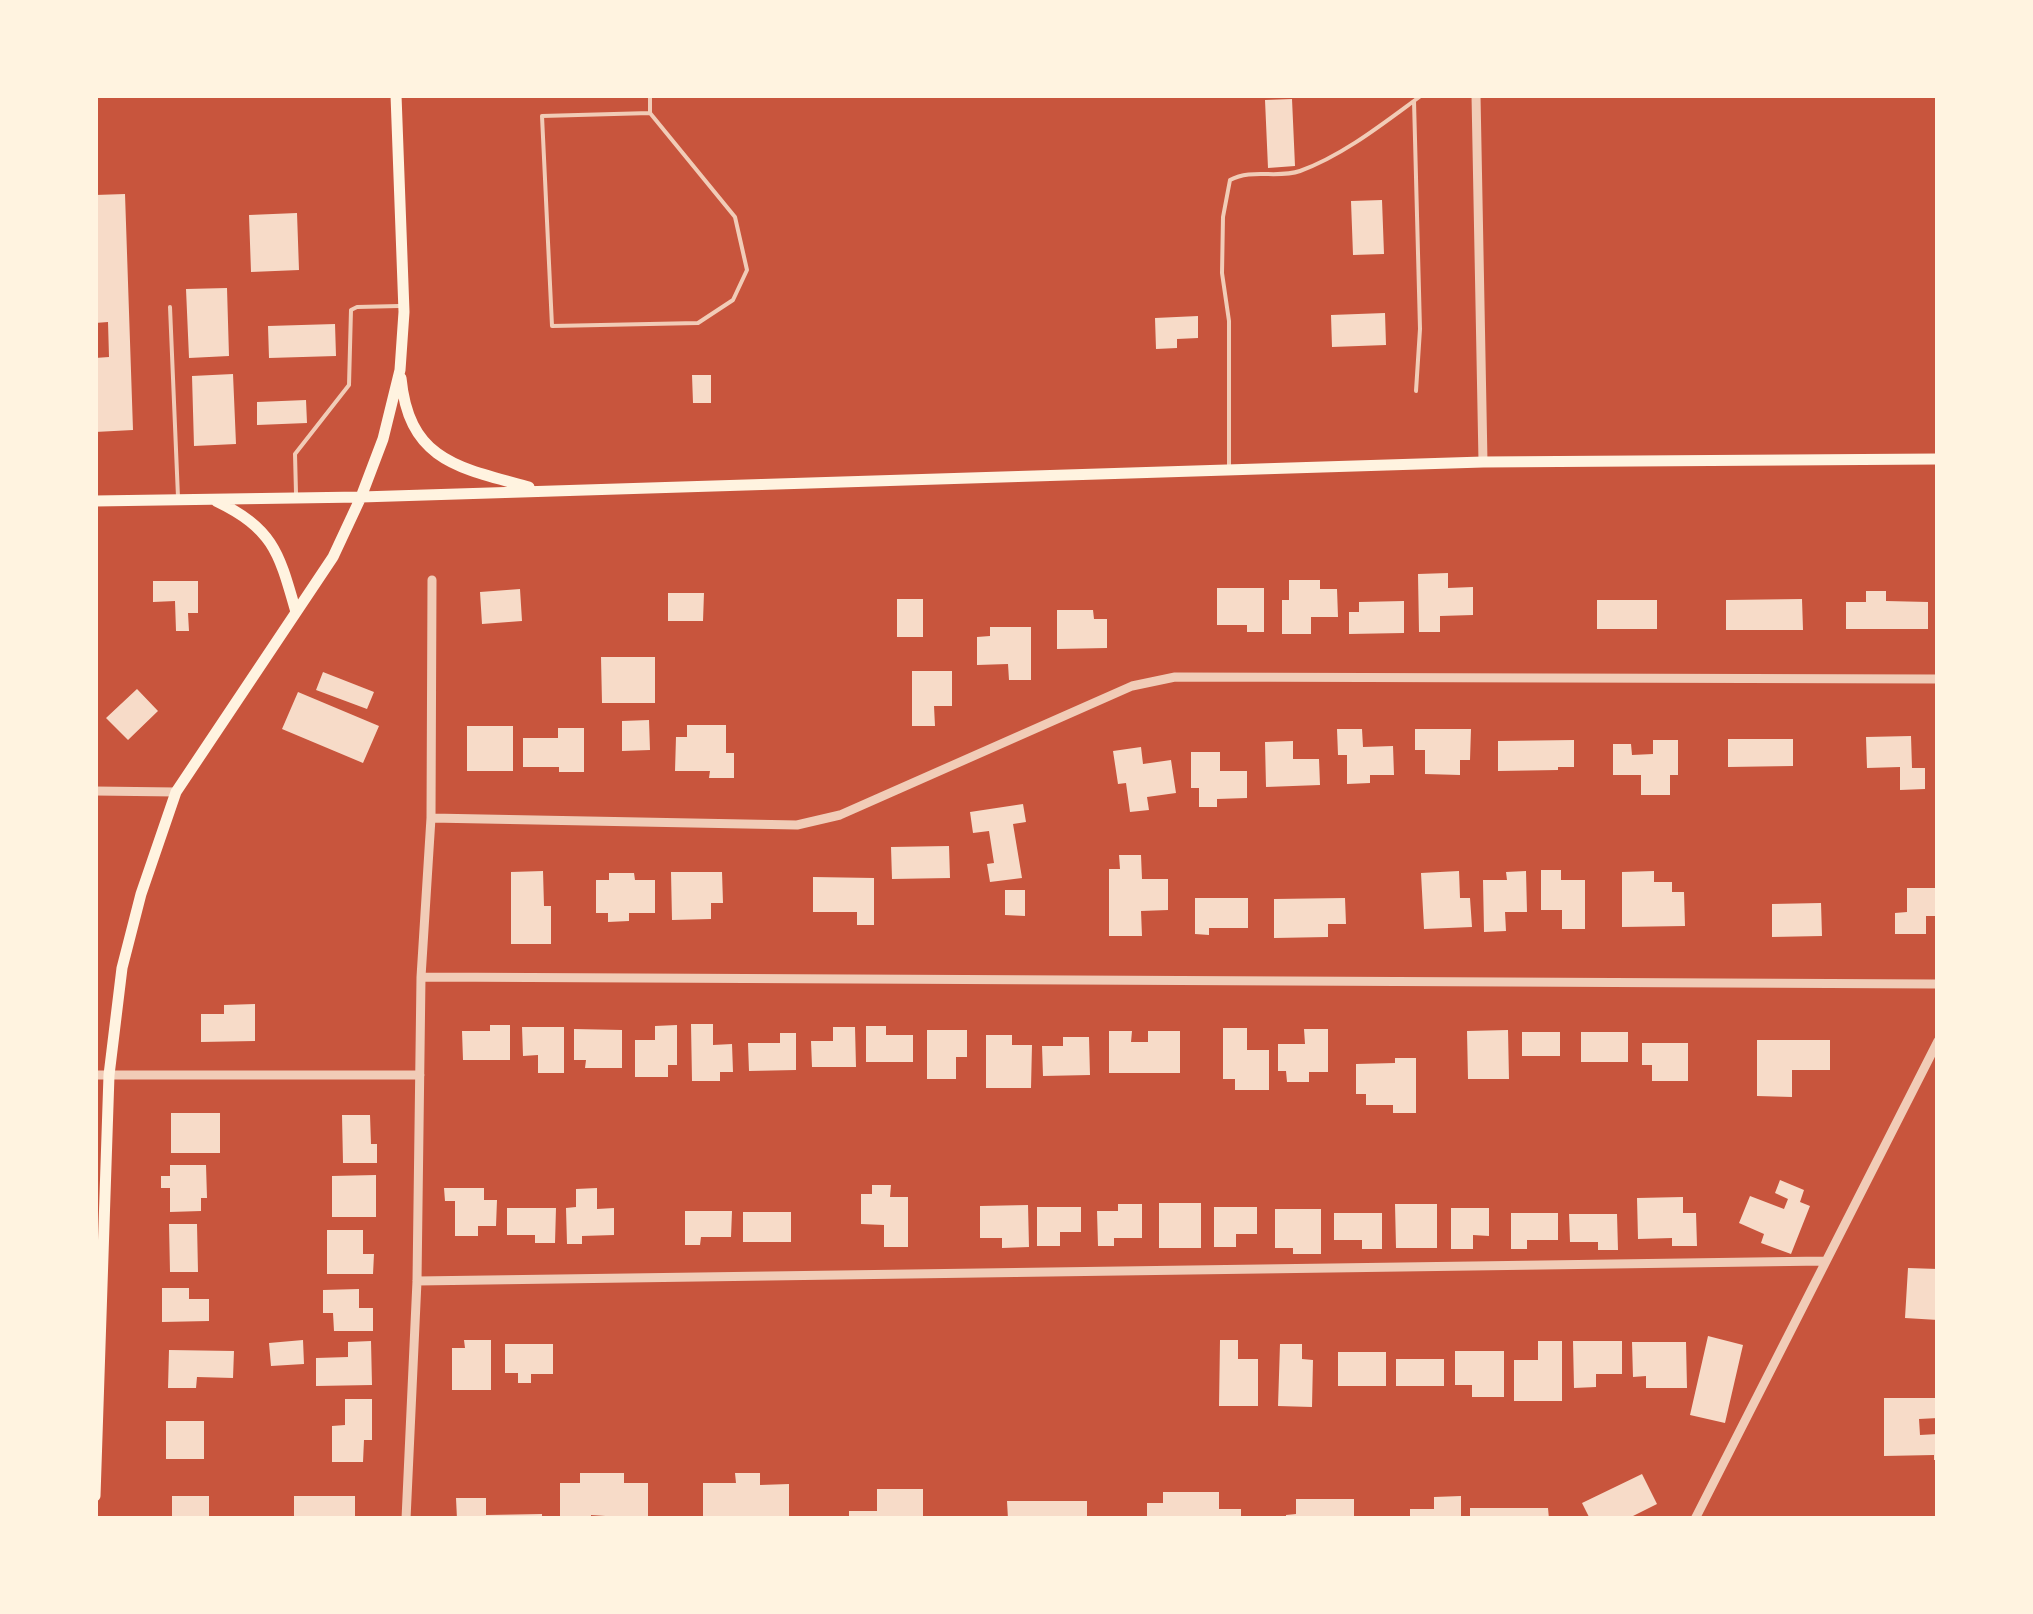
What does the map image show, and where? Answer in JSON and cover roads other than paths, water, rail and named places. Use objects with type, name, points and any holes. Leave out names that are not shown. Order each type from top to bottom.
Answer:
[{"type":"main road","points":[[396,95],[404,306],[400,370],[403,400],[412,426],[428,450],[462,469],[542,491]]},
{"type":"main road","points":[[95,1496],[110,1075],[122,968],[141,894],[176,792],[333,557],[382,439],[400,370]]},
{"type":"main road","points":[[95,501],[361,497],[1483,462],[1938,459]]},
{"type":"main road","points":[[212,500],[247,516],[261,528],[286,576],[296,612]]},
{"type":"street","points":[[1476,95],[1483,462]]},
{"type":"street","points":[[406,1519],[417,1280],[421,977],[430,818],[432,580]]},
{"type":"street","points":[[430,818],[797,826],[840,815],[1132,686],[1174,677],[1938,678]]},
{"type":"street","points":[[95,790],[176,792]]},
{"type":"street","points":[[421,977],[1938,984]]},
{"type":"street","points":[[1694,1519],[1938,1041]]},
{"type":"street","points":[[95,1075],[420,1076]]},
{"type":"street","points":[[417,1280],[1824,1261]]},
{"type":"lane","points":[[650,95],[650,112],[735,216],[748,270],[734,300],[698,323],[552,326],[542,116],[650,112]]},
{"type":"lane","points":[[1229,470],[1229,321],[1222,273],[1223,218],[1230,180],[1242,174],[1300,171],[1355,142],[1422,95]]},
{"type":"lane","points":[[1414,101],[1420,329],[1416,391]]},
{"type":"lane","points":[[296,498],[296,454],[348,385],[352,310],[404,306]]},
{"type":"lane","points":[[170,307],[178,500]]}]
